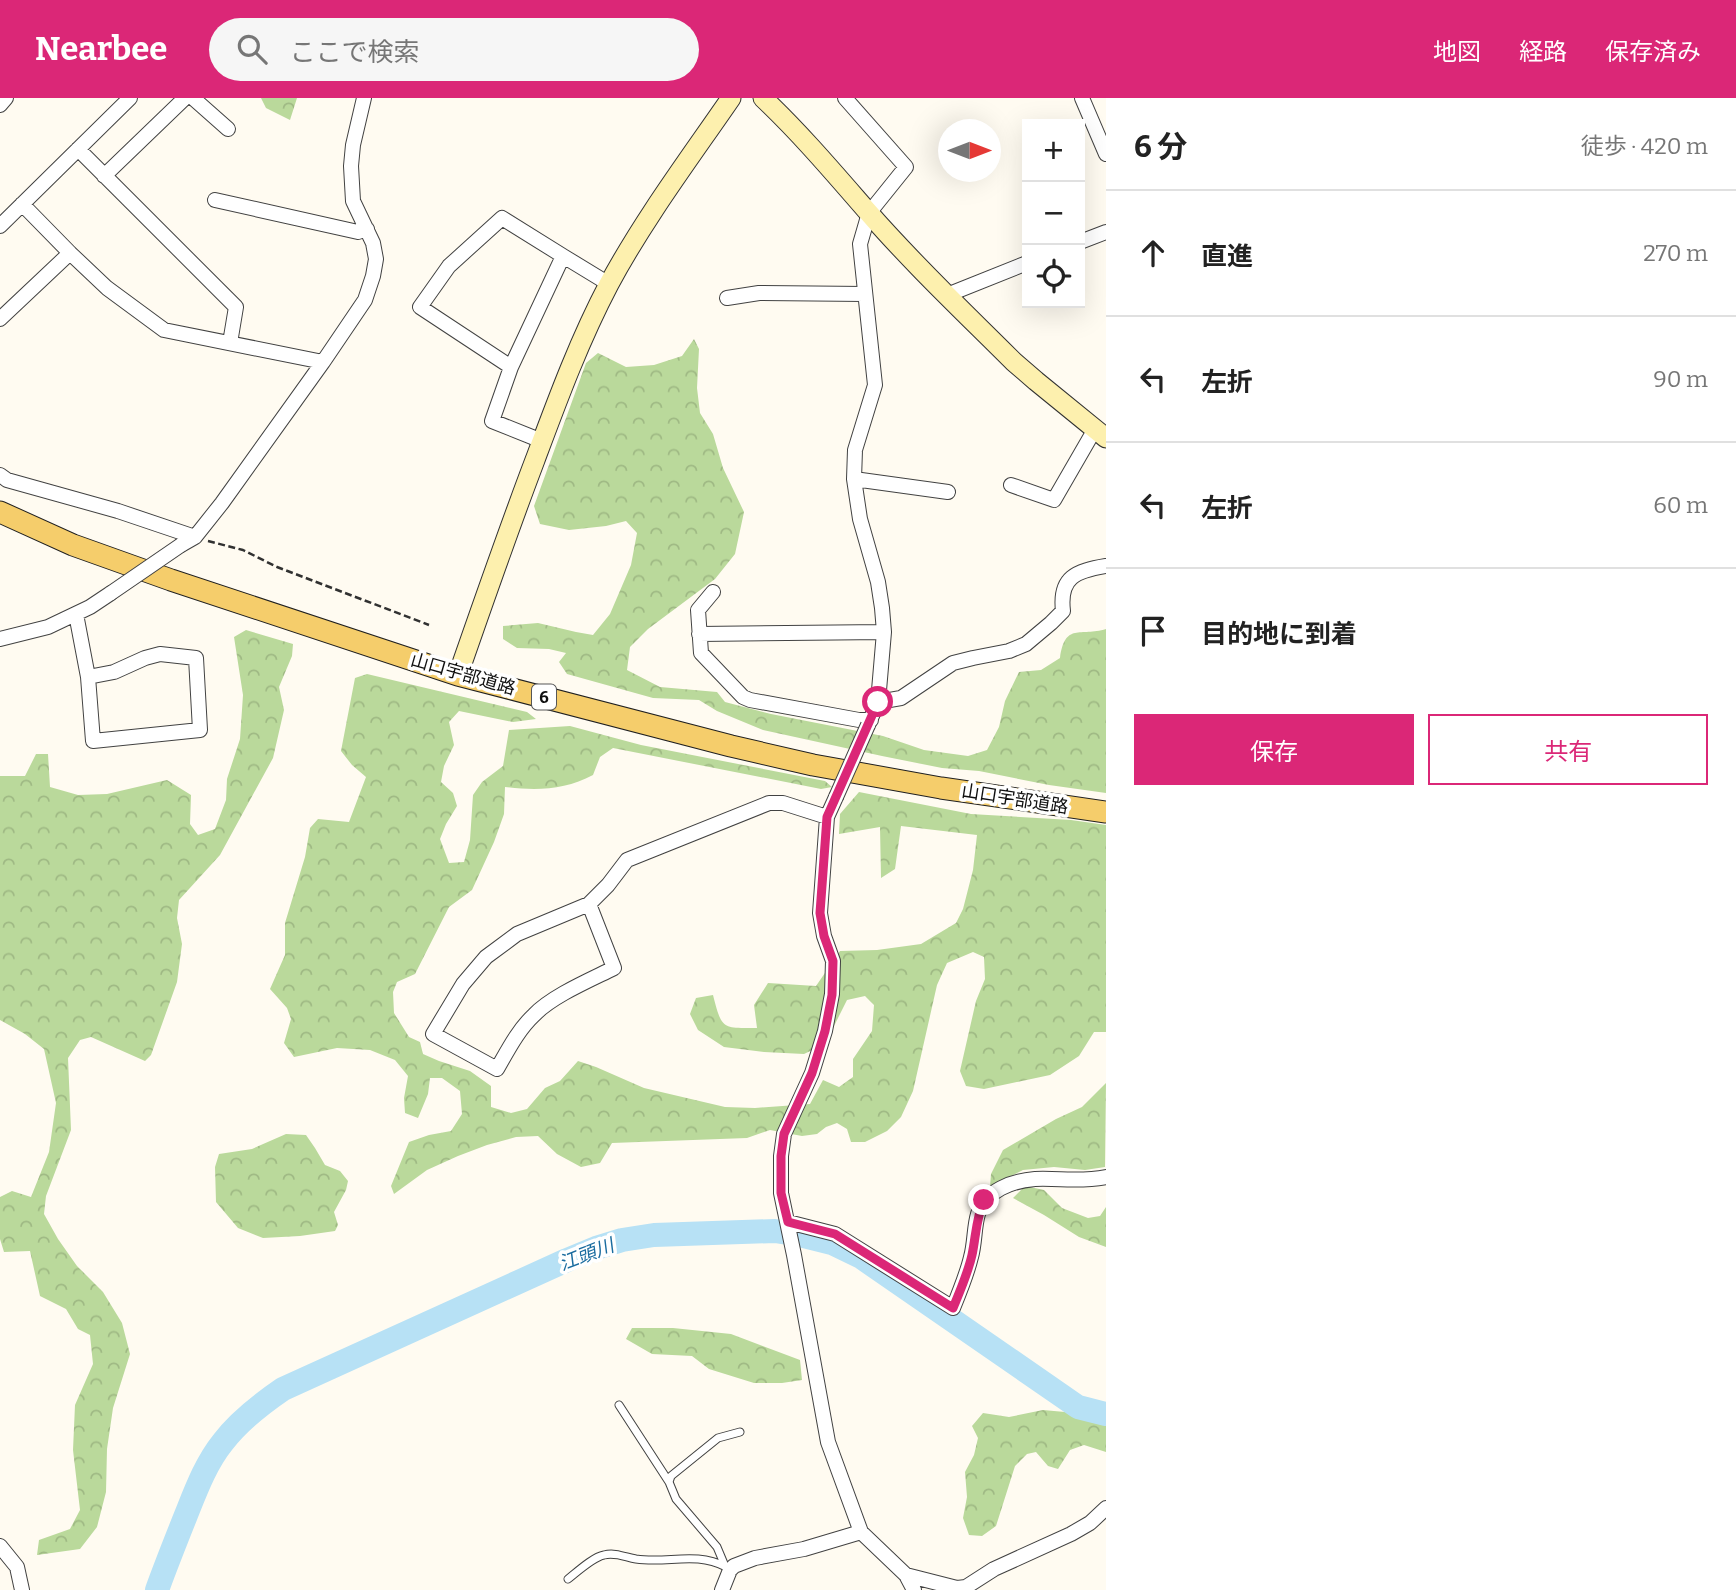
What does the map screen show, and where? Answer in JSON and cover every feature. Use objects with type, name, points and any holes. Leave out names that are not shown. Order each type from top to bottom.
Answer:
[{"type":"main road","name":"山口宇部道路","points":[[0,512],[73,545],[171,580],[458,674],[813,765],[941,788],[1106,812]]},
{"type":"street","points":[[0,105],[6,98]]},
{"type":"street","points":[[0,226],[130,98]]},
{"type":"street","points":[[104,176],[185,98]]},
{"type":"street","points":[[193,98],[228,130]]},
{"type":"street","points":[[0,639],[48,627],[90,607],[195,537],[357,314],[365,299],[376,260],[373,243],[353,201],[351,186],[353,145],[364,98]]},
{"type":"street","points":[[458,674],[565,381],[609,284],[648,218],[731,98]]},
{"type":"street","points":[[764,98],[843,181],[869,214],[1021,369],[1100,433],[1054,500],[1011,485]]},
{"type":"street","points":[[845,98],[906,167],[869,214],[860,244],[874,385],[855,450],[854,479],[860,519],[878,582],[884,632],[878,702],[827,817],[820,913],[824,936],[833,961],[832,995],[825,1031],[812,1073],[784,1134],[781,1193],[828,1442],[861,1532],[906,1575],[914,1590]]},
{"type":"street","points":[[1082,98],[1106,154]]},
{"type":"street","points":[[78,149],[236,307],[230,344]]},
{"type":"street","points":[[215,200],[358,232],[367,229]]},
{"type":"street","points":[[22,204],[107,288],[164,330],[323,362]]},
{"type":"street","points":[[511,367],[420,307],[449,265],[502,218],[609,284]]},
{"type":"street","points":[[1085,240],[1106,232]]},
{"type":"street","points":[[0,319],[70,253]]},
{"type":"street","points":[[542,441],[492,421],[511,367],[563,257]]},
{"type":"street","points":[[947,295],[1022,265]]},
{"type":"street","points":[[727,298],[759,293],[865,294]]},
{"type":"street","points":[[0,475],[7,480],[118,511],[195,537]]},
{"type":"street","points":[[854,479],[948,492]]},
{"type":"street","points":[[878,702],[901,698],[953,663],[1009,651],[1026,644],[1063,611],[1061,598],[1067,581],[1076,573],[1106,566]]},
{"type":"street","points":[[713,592],[698,610],[701,653],[743,697],[870,723]]},
{"type":"street","points":[[76,614],[88,677],[93,741],[200,730],[196,658],[160,654],[114,673],[88,677]]},
{"type":"street","points":[[699,634],[884,632]]},
{"type":"street","points":[[589,904],[614,968],[566,992],[535,1013],[518,1033],[496,1069],[433,1034],[463,984],[486,957],[517,934],[589,904],[627,860],[769,803],[783,803],[827,817]]},
{"type":"street","points":[[789,1230],[835,1234],[953,1308],[972,1255],[978,1214],[984,1200],[1012,1183],[1034,1179],[1106,1178]]},
{"type":"street","points":[[906,1575],[966,1589],[994,1569],[1071,1534],[1090,1523],[1106,1508]]},
{"type":"street","points":[[722,1590],[727,1568],[755,1558],[804,1549],[861,1532]]},
{"type":"street","points":[[0,1546],[17,1567],[22,1590]]},
{"type":"lane","points":[[619,1405],[669,1482],[676,1499],[717,1547],[727,1568]]},
{"type":"lane","points":[[669,1482],[671,1476],[718,1438],[740,1432]]},
{"type":"lane","points":[[568,1579],[600,1555],[610,1554],[636,1559],[696,1558],[712,1560],[727,1568]]},
{"type":"path","points":[[195,537],[243,550],[277,567],[429,625]]},
{"type":"green space","points":[[261,98],[297,98],[290,120],[266,108]]},
{"type":"green space","points":[[694,339],[699,349],[697,388],[700,413],[713,434],[723,468],[744,512],[735,554],[715,579],[648,629],[630,647],[627,670],[660,687],[717,692],[725,702],[771,714],[883,736],[924,750],[968,756],[987,750],[999,727],[1005,701],[1019,672],[1041,670],[1060,658],[1062,647],[1070,635],[1106,629],[1106,793],[979,771],[942,768],[763,730],[717,711],[699,700],[653,698],[567,674],[559,662],[566,653],[549,649],[517,648],[503,639],[503,626],[538,623],[593,635],[610,614],[631,565],[637,533],[626,521],[569,530],[540,524],[534,506],[586,363],[598,353],[626,367],[654,365],[682,356]]},
{"type":"green space","points":[[246,630],[293,644],[292,656],[279,687],[284,710],[273,758],[220,855],[179,900],[177,918],[182,944],[177,982],[151,1055],[145,1061],[91,1037],[80,1040],[68,1058],[71,1130],[46,1196],[44,1214],[77,1266],[103,1292],[122,1323],[130,1354],[113,1408],[107,1449],[106,1492],[97,1527],[80,1549],[37,1555],[39,1540],[70,1529],[80,1510],[73,1450],[75,1405],[93,1364],[90,1335],[78,1329],[66,1309],[40,1296],[30,1251],[4,1252],[0,1239],[0,1197],[12,1191],[31,1197],[49,1152],[56,1103],[44,1049],[0,1020],[0,776],[25,776],[36,754],[48,754],[50,787],[78,795],[107,794],[167,780],[191,795],[190,824],[198,835],[215,829],[226,800],[227,779],[240,739],[243,695],[234,637]]},
{"type":"green space","points":[[367,674],[527,712],[536,719],[513,722],[459,711],[449,722],[454,745],[444,766],[441,782],[453,793],[457,806],[440,839],[449,863],[464,862],[470,840],[473,795],[482,782],[503,766],[509,730],[570,726],[641,745],[825,781],[832,787],[821,789],[613,748],[600,757],[593,775],[572,784],[528,789],[505,787],[504,814],[472,890],[449,907],[415,974],[397,982],[393,992],[394,1013],[409,1037],[420,1042],[423,1054],[470,1071],[491,1086],[491,1107],[511,1113],[527,1109],[545,1088],[560,1081],[578,1061],[644,1088],[725,1107],[810,1104],[823,1080],[839,1087],[853,1077],[853,1059],[872,1031],[874,1005],[865,996],[847,1000],[825,1044],[804,1054],[724,1047],[698,1030],[690,1014],[696,998],[713,995],[725,1025],[757,1028],[754,1005],[768,983],[816,986],[840,951],[877,950],[921,944],[956,923],[963,909],[973,870],[977,835],[901,826],[895,869],[881,878],[880,827],[839,834],[840,814],[859,792],[971,814],[1071,820],[1106,825],[1106,1032],[1094,1032],[1079,1056],[1050,1075],[984,1089],[966,1086],[960,1071],[976,1001],[985,979],[984,957],[973,952],[947,963],[937,985],[913,1091],[901,1117],[887,1131],[865,1142],[851,1142],[847,1129],[837,1123],[817,1134],[802,1136],[770,1130],[747,1138],[612,1143],[600,1163],[581,1167],[557,1154],[538,1136],[516,1137],[487,1145],[427,1170],[394,1194],[391,1186],[409,1142],[451,1131],[462,1114],[460,1091],[442,1078],[430,1078],[428,1094],[418,1118],[405,1113],[404,1098],[408,1076],[395,1060],[370,1050],[337,1048],[294,1057],[284,1043],[291,1019],[287,1008],[270,989],[285,955],[285,923],[305,857],[310,828],[318,819],[349,822],[366,777],[341,751],[355,678]]},
{"type":"green space","points":[[1106,1083],[1105,1167],[1085,1170],[1054,1167],[1023,1170],[990,1187],[991,1174],[1003,1150],[1082,1107]]},
{"type":"green space","points":[[286,1134],[306,1135],[325,1165],[340,1171],[348,1181],[334,1212],[338,1225],[335,1231],[263,1238],[238,1228],[216,1202],[215,1167],[219,1154],[252,1149]]},
{"type":"green space","points":[[1025,1186],[1044,1190],[1062,1208],[1088,1218],[1100,1216],[1106,1207],[1106,1247],[1079,1237],[1013,1198]]},
{"type":"green space","points":[[632,1328],[673,1328],[731,1334],[800,1360],[802,1380],[754,1383],[709,1369],[692,1356],[652,1354],[626,1339]]},
{"type":"green space","points":[[1043,1410],[1076,1413],[1106,1421],[1106,1452],[1084,1445],[1070,1450],[1058,1469],[1048,1466],[1036,1452],[1027,1454],[1015,1466],[996,1526],[982,1536],[969,1535],[963,1518],[967,1497],[965,1472],[974,1455],[978,1438],[972,1426],[983,1413],[1009,1417]]},
{"type":"waterway","name":"江頭川","points":[[157,1590],[211,1459],[236,1427],[251,1413],[283,1389],[567,1260],[622,1240],[654,1235],[775,1231],[832,1243],[861,1257],[1078,1407],[1106,1414]]},
{"type":"route","points":[[878,702],[827,817],[820,913],[824,936],[833,961],[832,995],[825,1031],[812,1073],[784,1134],[781,1193],[788,1222],[835,1234],[953,1308],[972,1255],[978,1214],[984,1200]]}]
